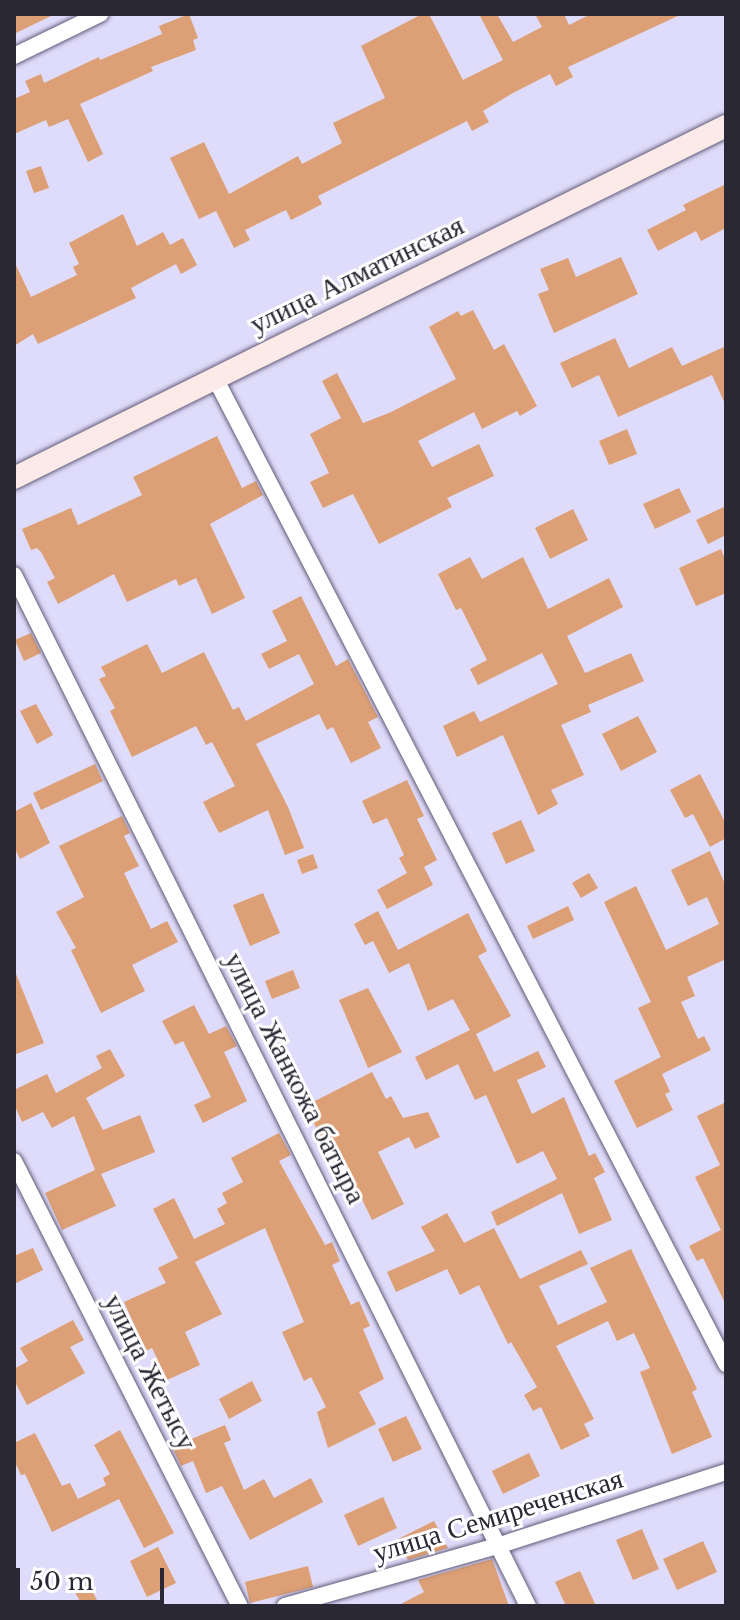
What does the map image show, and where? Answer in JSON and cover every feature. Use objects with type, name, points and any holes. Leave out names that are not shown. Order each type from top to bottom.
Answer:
[{"type":"street","points":[[14,56],[100,14]]},
{"type":"street","name":"улица Алматинская","points":[[14,478],[726,126]]},
{"type":"street","points":[[215,378],[726,1364]]},
{"type":"street","name":"улица Жанкожа батыра","points":[[14,575],[528,1606]]},
{"type":"street","name":"улица Жетысу","points":[[14,1161],[240,1606]]},
{"type":"street","name":"улица Семиреченская","points":[[285,1606],[500,1545],[726,1472]]},
{"type":"building","points":[[14,14],[55,14],[14,34]]},
{"type":"building","points":[[189,14],[198,38],[193,40],[196,50],[151,67],[153,71],[80,104],[103,154],[88,162],[68,119],[49,127],[46,120],[14,134],[14,99],[30,92],[25,81],[41,74],[44,83],[99,57],[100,60],[162,34],[159,26]]},
{"type":"building","points":[[422,14],[429,14],[463,80],[503,60],[479,14],[497,14],[513,42],[542,27],[535,14],[564,14],[569,25],[591,14],[682,14],[568,67],[573,77],[556,86],[550,74],[513,93],[483,111],[489,122],[472,131],[467,121],[318,196],[322,204],[291,220],[286,210],[245,230],[250,240],[234,248],[216,211],[199,219],[170,158],[204,142],[229,194],[298,156],[302,164],[342,143],[333,123],[385,98],[361,46]]},
{"type":"building","points":[[41,166],[49,188],[34,193],[26,171]]},
{"type":"building","points":[[726,184],[726,228],[701,241],[696,231],[658,251],[647,230],[686,210],[683,205]]},
{"type":"building","points":[[123,214],[137,246],[163,232],[170,245],[183,238],[197,265],[181,274],[176,264],[131,288],[136,298],[38,344],[33,334],[14,346],[14,261],[31,297],[77,275],[73,267],[79,264],[69,243]]},
{"type":"building","points":[[621,257],[638,294],[554,333],[538,294],[549,290],[540,269],[568,258],[576,277]]},
{"type":"building","points":[[473,310],[494,350],[504,344],[537,406],[520,416],[517,411],[482,429],[474,412],[418,441],[432,467],[479,444],[494,476],[447,498],[452,507],[379,544],[353,494],[323,508],[310,482],[329,473],[310,434],[341,418],[322,381],[337,373],[363,423],[389,413],[456,379],[429,327],[458,311],[461,316]]},
{"type":"building","points":[[615,338],[629,368],[672,347],[682,366],[726,346],[726,406],[712,375],[618,417],[599,375],[572,388],[560,363]]},
{"type":"building","points":[[627,429],[637,454],[609,465],[599,441]]},
{"type":"building","points":[[217,436],[242,488],[256,481],[263,495],[210,524],[245,598],[212,614],[196,578],[179,586],[176,579],[127,602],[114,574],[58,604],[47,582],[55,578],[41,552],[37,548],[31,550],[22,529],[71,508],[78,525],[142,495],[133,477]]},
{"type":"building","points":[[679,488],[691,512],[655,529],[643,504]]},
{"type":"building","points":[[726,506],[726,535],[708,544],[696,520]]},
{"type":"building","points":[[573,509],[588,540],[550,559],[535,528]]},
{"type":"building","points":[[721,549],[726,562],[726,593],[696,606],[679,568]]},
{"type":"building","points":[[470,557],[482,579],[523,557],[548,609],[609,578],[623,607],[567,636],[585,673],[631,653],[644,681],[588,705],[591,712],[561,725],[584,775],[551,790],[558,804],[538,815],[503,735],[457,757],[443,726],[474,711],[480,722],[558,684],[542,653],[478,685],[470,669],[487,660],[461,608],[456,610],[438,574]]},
{"type":"building","points":[[301,596],[336,666],[348,659],[378,717],[368,722],[381,748],[351,763],[333,727],[327,730],[319,714],[256,744],[288,807],[304,848],[285,855],[268,810],[219,833],[203,802],[235,786],[212,742],[206,745],[196,726],[132,757],[110,711],[115,708],[99,679],[106,676],[101,667],[147,644],[162,673],[204,652],[233,710],[239,707],[246,721],[314,684],[299,654],[269,669],[261,654],[287,641],[272,611]]},
{"type":"building","points":[[31,633],[41,653],[24,661],[15,640]]},
{"type":"building","points":[[36,704],[53,735],[37,744],[20,711]]},
{"type":"building","points":[[638,716],[657,752],[621,771],[602,734]]},
{"type":"building","points":[[95,764],[103,781],[41,810],[33,793]]},
{"type":"building","points":[[700,774],[726,824],[726,838],[710,847],[693,814],[685,818],[670,790]]},
{"type":"building","points":[[407,780],[424,816],[417,819],[437,860],[424,867],[433,885],[387,909],[377,890],[407,873],[399,858],[404,855],[387,818],[373,824],[362,801]]},
{"type":"building","points":[[31,803],[50,843],[20,859],[14,847],[14,812]]},
{"type":"building","points":[[122,816],[130,833],[124,836],[139,866],[124,873],[151,929],[167,921],[178,942],[132,965],[145,991],[101,1013],[71,950],[76,948],[56,912],[84,897],[59,846]]},
{"type":"building","points":[[521,820],[535,851],[506,864],[492,833]]},
{"type":"building","points":[[710,851],[726,886],[726,959],[687,977],[695,996],[681,1002],[698,1039],[704,1036],[711,1050],[662,1074],[670,1092],[665,1094],[673,1110],[637,1128],[614,1081],[661,1057],[638,1008],[651,1002],[604,902],[636,886],[666,950],[719,924],[707,897],[688,906],[671,870]]},
{"type":"building","points":[[313,854],[318,868],[302,874],[297,860]]},
{"type":"building","points":[[589,873],[598,888],[581,898],[572,883]]},
{"type":"building","points":[[263,893],[280,933],[250,946],[233,905]]},
{"type":"building","points":[[568,906],[574,920],[533,939],[527,926]]},
{"type":"building","points":[[378,911],[398,950],[468,913],[487,951],[478,956],[511,1016],[476,1034],[494,1072],[538,1051],[546,1067],[517,1080],[532,1114],[564,1097],[589,1156],[595,1153],[605,1172],[594,1178],[612,1220],[579,1234],[562,1193],[497,1226],[491,1212],[557,1179],[543,1151],[517,1164],[486,1095],[475,1100],[458,1064],[426,1080],[415,1057],[470,1030],[453,999],[428,1011],[409,963],[389,973],[373,941],[365,945],[354,924]]},
{"type":"building","points":[[14,969],[44,1043],[14,1055]]},
{"type":"building","points":[[293,970],[300,988],[272,999],[265,981]]},
{"type":"building","points":[[368,988],[402,1052],[368,1068],[339,1000]]},
{"type":"building","points":[[194,1005],[209,1034],[226,1026],[237,1046],[224,1052],[247,1101],[203,1123],[194,1105],[211,1097],[183,1041],[175,1045],[162,1021]]},
{"type":"building","points":[[110,1049],[125,1076],[86,1098],[103,1130],[140,1115],[155,1152],[101,1174],[116,1206],[62,1230],[45,1193],[95,1170],[74,1116],[52,1128],[43,1112],[22,1122],[14,1104],[14,1090],[47,1074],[56,1093],[102,1068],[96,1056]]},
{"type":"building","points":[[372,1072],[386,1099],[391,1096],[403,1118],[428,1112],[440,1137],[415,1149],[409,1137],[378,1152],[404,1204],[372,1220],[345,1164],[335,1164],[305,1106]]},
{"type":"building","points":[[726,1102],[726,1305],[703,1258],[697,1261],[689,1246],[721,1230],[695,1177],[720,1165],[697,1116]]},
{"type":"building","points":[[279,1133],[291,1155],[279,1161],[325,1245],[332,1242],[340,1261],[332,1265],[351,1305],[359,1301],[370,1326],[363,1329],[384,1379],[359,1392],[376,1424],[328,1448],[317,1412],[326,1407],[311,1377],[304,1381],[282,1332],[304,1322],[265,1228],[195,1262],[222,1314],[185,1332],[200,1365],[167,1380],[152,1348],[146,1351],[124,1302],[166,1283],[158,1268],[178,1258],[153,1209],[174,1198],[194,1239],[225,1224],[217,1209],[227,1203],[222,1193],[243,1182],[231,1158]]},
{"type":"building","points":[[447,1213],[464,1243],[494,1228],[520,1279],[581,1250],[588,1264],[539,1286],[558,1325],[607,1302],[590,1268],[631,1249],[697,1389],[692,1392],[712,1437],[672,1454],[640,1372],[650,1368],[634,1333],[617,1341],[608,1321],[556,1346],[594,1419],[584,1424],[590,1436],[561,1450],[541,1407],[533,1411],[524,1395],[537,1387],[511,1342],[508,1344],[479,1285],[460,1295],[447,1269],[396,1292],[387,1272],[435,1251],[421,1227]]},
{"type":"building","points":[[33,1248],[43,1270],[14,1284],[14,1256]]},
{"type":"building","points":[[73,1320],[84,1340],[70,1347],[85,1373],[27,1405],[14,1380],[14,1369],[28,1361],[20,1348]]},
{"type":"building","points":[[252,1381],[262,1401],[229,1419],[219,1399]]},
{"type":"building","points":[[406,1416],[422,1449],[393,1462],[378,1429]]},
{"type":"building","points":[[225,1425],[231,1440],[224,1443],[244,1490],[264,1479],[274,1498],[311,1478],[323,1502],[250,1540],[222,1486],[206,1493],[193,1461],[181,1466],[172,1447]]},
{"type":"building","points":[[120,1430],[174,1533],[144,1548],[119,1499],[52,1532],[25,1474],[21,1475],[14,1460],[14,1443],[35,1433],[62,1486],[70,1483],[78,1499],[106,1485],[103,1478],[110,1474],[94,1445]]},
{"type":"building","points":[[529,1453],[540,1476],[503,1494],[492,1471]]},
{"type":"building","points":[[383,1497],[397,1528],[358,1546],[344,1515]]},
{"type":"building","points":[[434,1521],[448,1548],[408,1560],[398,1539]]},
{"type":"building","points":[[642,1529],[659,1569],[633,1580],[616,1540]]},
{"type":"building","points":[[703,1541],[717,1572],[677,1590],[663,1559]]},
{"type":"building","points":[[158,1547],[176,1583],[147,1597],[130,1561]]},
{"type":"building","points":[[492,1559],[509,1606],[397,1606],[424,1592],[418,1580]]},
{"type":"building","points":[[308,1566],[313,1587],[250,1603],[245,1582]]},
{"type":"building","points":[[580,1571],[596,1606],[566,1606],[555,1582]]},
{"type":"building","points":[[87,1581],[100,1606],[83,1606],[73,1589]]}]
